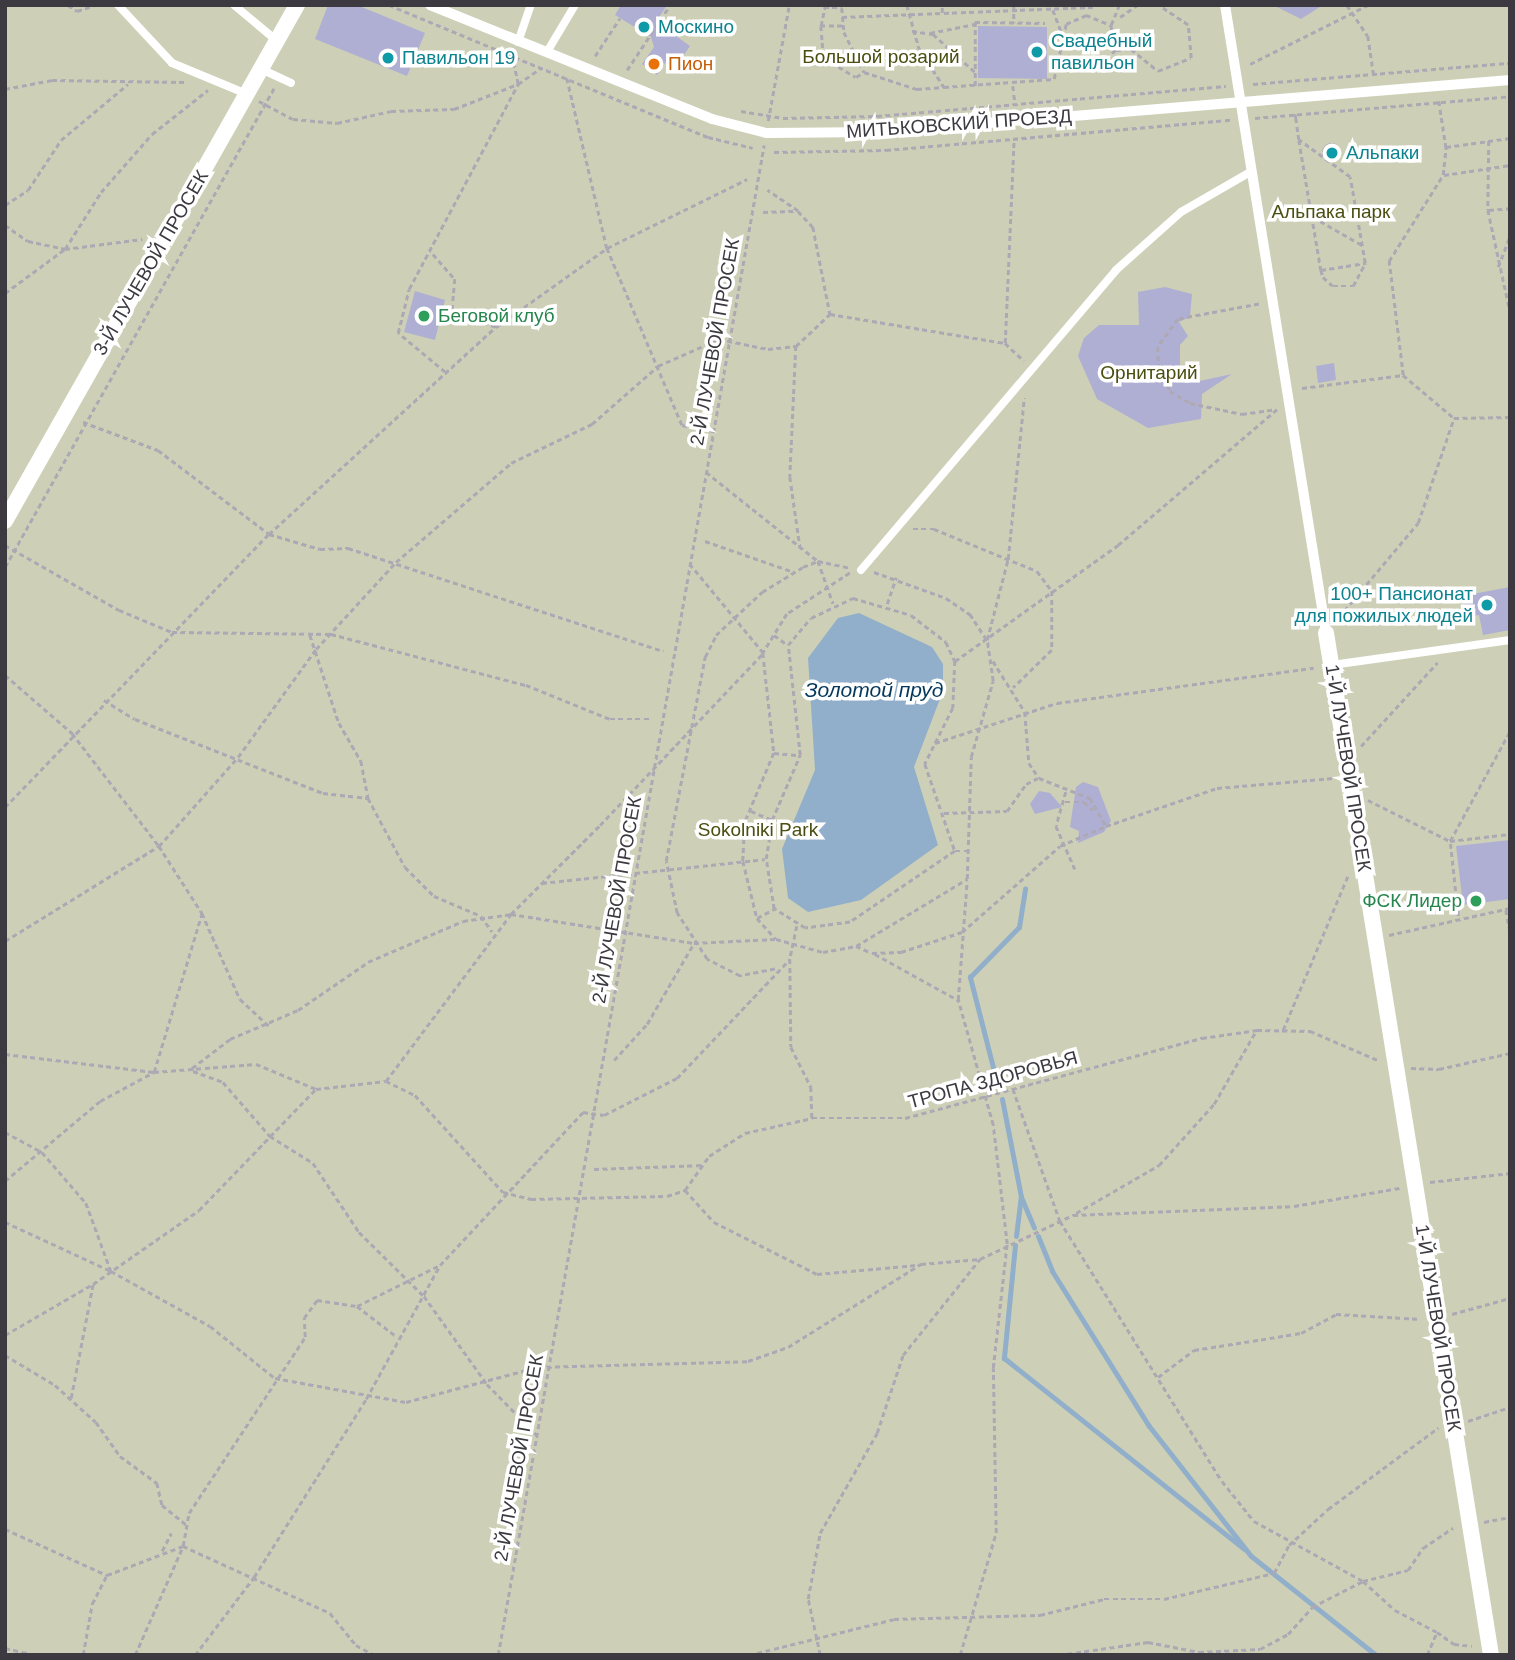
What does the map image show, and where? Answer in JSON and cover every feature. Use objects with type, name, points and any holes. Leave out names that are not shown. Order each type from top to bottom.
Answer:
[{"type":"street","name":"3-Й ЛУЧЕВОЙ ПРОСЕК","points":[[5,521],[297,5]]},
{"type":"street","name":"МИТЬКОВСКИЙ ПРОЕЗД","points":[[430,5],[712,119],[766,133],[879,132],[1510,80]]},
{"type":"street","name":"1-Й ЛУЧЕВОЙ ПРОСЕК","points":[[1225,5],[1490,1648]]},
{"type":"lane","points":[[118,5],[172,63],[247,94]]},
{"type":"lane","points":[[234,5],[277,41]]},
{"type":"lane","points":[[518,42],[531,5]]},
{"type":"lane","points":[[547,52],[575,5]]},
{"type":"lane","points":[[261,69],[291,83]]},
{"type":"lane","points":[[861,570],[1032,368],[1135,253],[1181,212],[1252,171]]},
{"type":"lane","points":[[1332,665],[1510,640]]},
{"type":"path","points":[[68,5],[77,11],[95,5]]},
{"type":"path","points":[[389,5],[708,137],[753,148]]},
{"type":"path","points":[[626,71],[670,5]]},
{"type":"path","points":[[766,133],[789,5]]},
{"type":"path","points":[[907,5],[912,31],[944,88]]},
{"type":"path","points":[[927,5],[927,14]]},
{"type":"path","points":[[942,5],[942,13]]},
{"type":"path","points":[[959,5],[959,12]]},
{"type":"path","points":[[991,11],[992,5]]},
{"type":"path","points":[[1119,5],[1119,18]]},
{"type":"path","points":[[1111,25],[1137,5]]},
{"type":"path","points":[[1063,57],[1086,72],[1116,51],[1131,49],[1158,71],[1191,58],[1188,25],[1158,5]]},
{"type":"path","points":[[1347,5],[1368,36],[1376,91]]},
{"type":"path","points":[[1250,64],[1368,5]]},
{"type":"path","points":[[842,17],[1093,6],[1093,15]]},
{"type":"path","points":[[864,72],[856,77],[824,58],[821,26],[824,7],[842,8],[842,26],[864,72],[917,89],[1054,79],[1063,57],[1062,33],[1053,9]]},
{"type":"path","points":[[1014,8],[1014,23]]},
{"type":"path","points":[[1062,33],[1076,17],[1093,15],[1111,25]]},
{"type":"path","points":[[593,59],[620,18]]},
{"type":"path","points":[[912,31],[930,33],[975,24],[1045,23]]},
{"type":"path","points":[[975,24],[975,86]]},
{"type":"path","points":[[1111,25],[1116,51]]},
{"type":"path","points":[[821,26],[842,26]]},
{"type":"path","points":[[930,33],[975,72]]},
{"type":"path","points":[[446,373],[398,333],[409,289],[433,254],[518,84],[512,55]]},
{"type":"path","points":[[1253,84],[1510,63]]},
{"type":"path","points":[[264,104],[293,119],[337,123],[391,111],[454,109],[518,84],[541,67]]},
{"type":"path","points":[[5,567],[83,422],[280,77]]},
{"type":"path","points":[[567,78],[607,248],[682,425],[714,431]]},
{"type":"path","points":[[5,89],[52,80],[128,84],[188,83]]},
{"type":"path","points":[[5,205],[28,190],[61,140],[128,84]]},
{"type":"path","points":[[5,293],[65,249],[101,192],[152,134],[214,86],[201,84]]},
{"type":"path","points":[[1013,84],[1014,99]]},
{"type":"path","points":[[759,115],[877,116],[1227,86]]},
{"type":"path","points":[[1437,86],[1446,147],[1443,175],[1389,261],[1404,374],[1454,418],[1510,416]]},
{"type":"path","points":[[774,152],[1014,139],[1510,96]]},
{"type":"path","points":[[1295,114],[1299,140],[1321,270],[1333,286],[1346,288],[1362,276],[1364,263],[1350,177],[1299,140]]},
{"type":"path","points":[[1446,147],[1510,138]]},
{"type":"path","points":[[1005,343],[1014,139]]},
{"type":"path","points":[[1489,141],[1491,168],[1488,210],[1496,270],[1510,311]]},
{"type":"path","points":[[1338,146],[1340,158],[1327,160],[1325,148],[1338,146]]},
{"type":"path","name":"2-Й ЛУЧЕВОЙ ПРОСЕК","points":[[498,1655],[763,150]]},
{"type":"path","points":[[1443,175],[1510,165]]},
{"type":"path","points":[[5,807],[72,733],[269,534],[496,327],[607,248],[747,179]]},
{"type":"path","points":[[767,190],[797,211],[813,227],[830,314]]},
{"type":"path","points":[[1488,210],[1510,208]]},
{"type":"path","points":[[763,212],[797,211]]},
{"type":"path","points":[[1312,217],[1362,245]]},
{"type":"path","points":[[5,225],[28,241],[65,249],[142,239]]},
{"type":"path","points":[[1496,270],[1510,235]]},
{"type":"path","points":[[433,254],[455,279],[452,312]]},
{"type":"path","points":[[1321,270],[1364,263]]},
{"type":"path","points":[[1273,302],[1178,318],[1163,336],[1157,359],[1163,381],[1189,404],[1242,414],[1290,409]]},
{"type":"path","points":[[443,309],[496,327]]},
{"type":"path","points":[[830,314],[1005,343],[1032,368],[1008,559],[993,607],[987,640]]},
{"type":"path","points":[[800,545],[790,477],[796,346],[830,314]]},
{"type":"path","points":[[5,941],[159,846],[238,757],[316,649],[396,562],[511,463],[592,424],[658,366],[719,339],[796,346]]},
{"type":"path","points":[[1303,388],[1404,374]]},
{"type":"path","points":[[955,661],[1118,545],[1277,409]]},
{"type":"path","points":[[1339,617],[1418,523],[1454,418]]},
{"type":"path","points":[[83,422],[158,450],[269,534],[396,562],[664,651]]},
{"type":"path","points":[[706,472],[818,561],[833,603]]},
{"type":"path","points":[[887,537],[934,529],[1037,571],[1052,591],[1052,650],[1013,688]]},
{"type":"path","points":[[705,541],[794,572]]},
{"type":"path","points":[[5,545],[119,610],[172,632],[331,634],[526,685],[610,719],[652,719]]},
{"type":"path","points":[[778,968],[740,976],[724,971],[694,943],[677,914],[667,872],[705,657],[732,618],[794,572],[818,561],[926,587],[970,614],[987,640],[993,661],[993,681],[976,728],[958,1000],[985,1097],[1007,1244],[993,1368],[996,1533],[975,1614],[960,1655]]},
{"type":"path","points":[[690,564],[732,618],[764,653],[775,753],[751,811],[743,861],[757,918],[776,939],[790,946],[823,952],[856,946],[967,879]]},
{"type":"path","points":[[386,1081],[492,931],[542,883],[764,653],[773,634],[827,583],[861,570]]},
{"type":"path","points":[[887,604],[896,578]]},
{"type":"path","points":[[955,851],[925,764],[953,708],[955,661],[931,628],[887,604],[853,598],[833,603],[796,631],[788,645],[800,755],[772,820],[766,859],[774,909],[797,926],[824,929],[850,922],[955,851],[969,851]]},
{"type":"path","points":[[773,634],[788,645]]},
{"type":"path","points":[[310,635],[335,713],[361,761],[368,798],[405,867],[434,896],[481,916],[492,931]]},
{"type":"path","points":[[1346,759],[1451,648]]},
{"type":"path","points":[[993,661],[1013,688],[1025,712],[1029,763],[1039,778],[1066,792],[1090,798],[1106,826]]},
{"type":"path","points":[[935,744],[976,728],[1057,703],[1332,665]]},
{"type":"path","points":[[5,675],[72,733],[159,846],[202,913],[240,999],[269,1026]]},
{"type":"path","points":[[104,700],[135,719],[238,757],[323,793],[368,798]]},
{"type":"path","points":[[1458,916],[1450,841],[1510,731]]},
{"type":"path","points":[[775,753],[800,755]]},
{"type":"path","points":[[872,953],[919,948],[962,932],[1060,846],[1106,826],[1217,788],[1349,776]]},
{"type":"path","points":[[944,813],[1007,811],[1026,784],[1039,778]]},
{"type":"path","points":[[1066,792],[1056,826],[1060,846],[1075,869]]},
{"type":"path","points":[[1352,793],[1450,841],[1510,834]]},
{"type":"path","points":[[1063,802],[1084,802],[1093,810]]},
{"type":"path","points":[[751,811],[772,820]]},
{"type":"path","points":[[542,883],[667,872],[766,859]]},
{"type":"path","points":[[1283,1030],[1350,869]]},
{"type":"path","points":[[1376,937],[1458,916],[1508,908],[1510,931]]},
{"type":"path","points":[[757,918],[774,909]]},
{"type":"path","points":[[5,1181],[100,1101],[154,1072],[202,913]]},
{"type":"path","points":[[190,1070],[230,1039],[269,1026],[368,962],[481,916],[511,914],[694,943],[776,939]]},
{"type":"path","points":[[797,926],[790,946],[791,1047],[811,1087],[812,1118]]},
{"type":"path","points":[[614,1060],[647,1024],[694,943]]},
{"type":"path","points":[[856,946],[908,970],[958,1000]]},
{"type":"path","points":[[195,1655],[254,1577],[366,1399],[396,1336],[424,1296],[440,1265],[503,1192],[583,1112],[604,1115],[677,1078],[778,968],[790,959]]},
{"type":"path","points":[[820,1655],[808,1599],[820,1533],[877,1433],[903,1354],[980,1259],[1073,1215],[1159,1165],[1214,1104],[1257,1030]]},
{"type":"path","name":"ТРОПА ЗДОРОВЬЯ","points":[[685,1190],[704,1165],[745,1133],[812,1118],[905,1118],[1013,1088],[1257,1030],[1310,1031],[1396,1067],[1439,1069],[1510,1053]]},
{"type":"path","points":[[5,1054],[154,1072],[256,1065],[316,1089],[386,1081],[415,1096],[503,1192],[531,1199],[685,1190],[714,1222],[817,1274],[980,1259]]},
{"type":"path","points":[[190,1070],[223,1082],[271,1136],[313,1163],[359,1232],[424,1296],[487,1384],[537,1435]]},
{"type":"path","points":[[1013,1088],[1060,1221],[1222,1481],[1254,1521],[1289,1545],[1363,1581],[1395,1610],[1463,1647],[1490,1648]]},
{"type":"path","points":[[5,1335],[93,1284],[199,1209],[316,1089]]},
{"type":"path","points":[[5,1132],[42,1152],[86,1203],[111,1271]]},
{"type":"path","points":[[594,1169],[704,1165]]},
{"type":"path","points":[[1073,1215],[1294,1206],[1415,1185],[1510,1173]]},
{"type":"path","points":[[5,1222],[111,1271],[210,1326],[275,1378],[366,1399],[406,1402],[548,1369],[748,1361],[788,1347],[921,1264]]},
{"type":"path","points":[[357,1306],[410,1283],[440,1265]]},
{"type":"path","points":[[71,1399],[93,1284]]},
{"type":"path","points":[[1158,1377],[1194,1350],[1301,1333],[1336,1314],[1436,1317],[1510,1298]]},
{"type":"path","points":[[135,1655],[184,1546],[189,1513],[305,1336],[304,1318],[317,1300],[357,1306],[396,1336]]},
{"type":"path","points":[[5,1355],[71,1399],[120,1456],[157,1483],[162,1505],[188,1526]]},
{"type":"path","points":[[1469,1420],[1510,1407]]},
{"type":"path","points":[[749,1655],[894,1619],[975,1614],[1040,1615],[1104,1599],[1164,1599],[1274,1573],[1289,1545],[1439,1427]]},
{"type":"path","points":[[1059,1655],[1148,1642],[1227,1654],[1269,1644],[1312,1607],[1363,1581],[1408,1570],[1441,1533],[1470,1524],[1510,1517]]},
{"type":"path","points":[[5,1529],[107,1576]]},
{"type":"path","points":[[162,1551],[171,1533]]},
{"type":"path","points":[[82,1655],[92,1604],[107,1576],[162,1551],[184,1546],[330,1612],[356,1645],[374,1655]]},
{"type":"path","points":[[1427,1655],[1437,1632]]},
{"type":"path","points":[[5,1648],[35,1655]]},
{"type":"green space","name":"Sokolniki Park","points":[[5,5],[1510,5],[1510,1655],[5,1655]]},
{"type":"water","name":"Золотой пруд","points":[[859,613],[932,647],[943,664],[943,691],[914,767],[938,845],[861,900],[808,912],[788,898],[782,849],[815,770],[808,658],[838,618]]},
{"type":"building","name":"Павильон 19","points":[[328,5],[357,5],[425,33],[407,76],[315,39]]},
{"type":"building","points":[[621,5],[667,5],[656,22],[690,46],[678,64],[669,57],[657,75],[642,64],[654,47],[651,37],[615,15]]},
{"type":"building","points":[[1273,5],[1323,5],[1301,19]]},
{"type":"building","name":"Свадебный павильон","points":[[978,26],[1047,27],[1047,79],[978,78]]},
{"type":"building","points":[[1165,287],[1192,294],[1190,317],[1179,322],[1188,336],[1180,345],[1180,365],[1195,382],[1232,374],[1202,394],[1201,419],[1148,428],[1097,399],[1078,356],[1084,338],[1099,325],[1139,325],[1138,292]]},
{"type":"building","points":[[415,291],[445,300],[435,340],[404,332]]},
{"type":"building","points":[[1334,363],[1336,380],[1318,383],[1316,366]]},
{"type":"building","name":"100+ Пансионат для пожилых людей","points":[[1510,587],[1510,630],[1483,635],[1479,615],[1467,617],[1462,596]]},
{"type":"building","points":[[1083,782],[1098,787],[1111,821],[1104,832],[1078,843],[1079,831],[1070,827],[1076,787]]},
{"type":"building","points":[[1039,791],[1050,793],[1062,807],[1035,814],[1030,804]]},
{"type":"building","points":[[1510,840],[1510,899],[1463,905],[1456,846]]},
{"type":"waterway","points":[[998,1087],[970,977],[1019,927],[1025,888]]},
{"type":"waterway","points":[[1002,1099],[1021,1197],[1034,1227]]},
{"type":"waterway","points":[[1016,1236],[1021,1197]]},
{"type":"waterway","points":[[1038,1236],[1052,1271],[1149,1426],[1251,1556],[1376,1655]]},
{"type":"waterway","points":[[1015,1245],[1004,1358],[1244,1549]]},
{"type":"place","name":"Москино","points":[[644,27]]},
{"type":"place","name":"Свадебный павильон","points":[[1037,52]]},
{"type":"place","name":"Павильон 19","points":[[388,58]]},
{"type":"place","name":"Пион","points":[[654,64]]},
{"type":"place","name":"Альпаки","points":[[1332,153]]},
{"type":"place","name":"Беговой клуб","points":[[424,316]]},
{"type":"place","name":"100+ Пансионат для пожилых людей","points":[[1487,605]]},
{"type":"place","name":"ФСК Лидер","points":[[1476,901]]},
{"type":"park label","name":"Большой розарий","points":[[881,57]]},
{"type":"park label","name":"Альпака парк","points":[[1331,212]]},
{"type":"park label","name":"Орнитарий","points":[[1149,373]]}]
